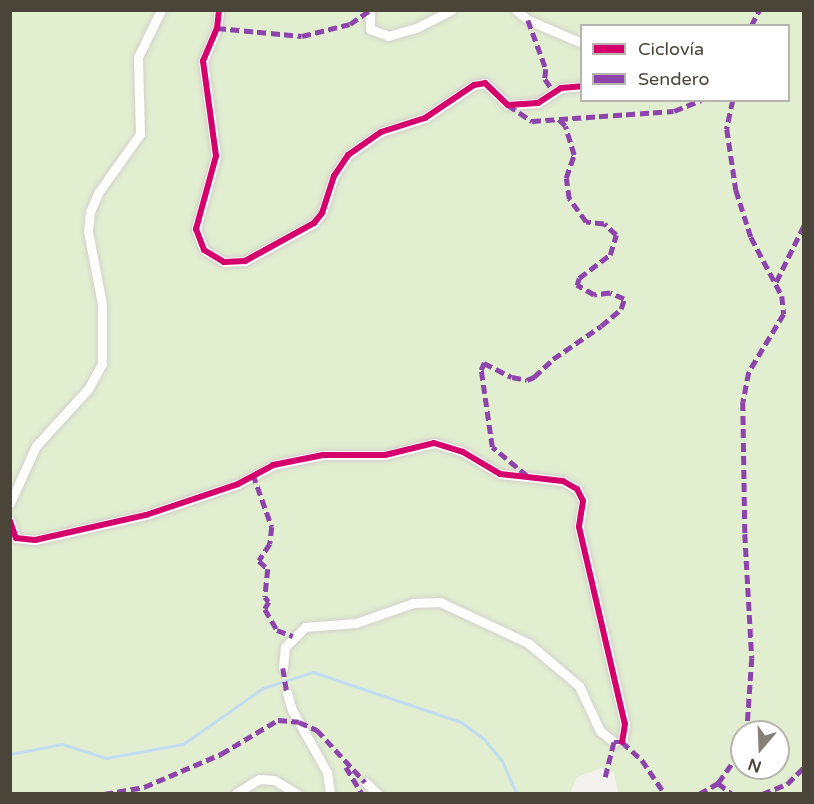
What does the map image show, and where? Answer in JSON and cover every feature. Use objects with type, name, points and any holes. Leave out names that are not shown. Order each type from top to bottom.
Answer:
[{"type":"street","points":[[10,503],[36,446],[88,389],[102,364],[102,304],[88,231],[90,212],[98,194],[140,134],[138,57],[160,10]]},
{"type":"street","points":[[219,10],[217,28],[203,61],[216,156],[196,229],[204,250],[224,262],[245,261],[314,223],[322,213],[334,176],[348,154],[381,132],[425,118],[474,85],[485,84],[508,105],[528,105],[561,88],[580,86]]},
{"type":"street","points":[[370,10],[370,29],[388,36],[416,28],[452,10]]},
{"type":"street","points":[[516,10],[580,43]]},
{"type":"street","points":[[10,521],[16,538],[35,540],[146,515],[238,484],[273,465],[323,455],[385,455],[434,443],[454,447],[500,474],[562,481],[581,495],[579,527],[625,724],[618,742],[600,731],[579,686],[528,643],[440,602],[413,603],[363,622],[305,627],[285,647],[283,668]]},
{"type":"street","points":[[287,693],[298,722],[327,772],[330,794]]},
{"type":"street","points":[[235,794],[259,779],[274,780],[297,794]]},
{"type":"street","points":[[365,782],[378,794]]},
{"type":"green space","points":[[10,11],[803,11],[803,793],[618,793],[614,773],[602,768],[577,777],[570,794],[11,793]]},
{"type":"waterway","points":[[10,754],[62,744],[106,758],[183,744],[263,688],[313,672],[461,722],[485,740],[502,761],[517,794]]},
{"type":"marked path","points":[[217,28],[302,36],[350,24],[370,10]]},
{"type":"marked path","points":[[752,24],[759,10]]},
{"type":"marked path","points":[[528,20],[546,69],[545,79],[554,92]]},
{"type":"marked path","points":[[508,105],[532,121],[674,111],[696,102]]},
{"type":"marked path","points":[[733,102],[727,129],[736,190],[751,237],[782,296],[784,314],[749,372],[743,402],[745,534],[752,658],[748,720]]},
{"type":"marked path","points":[[527,476],[492,447],[481,370],[484,363],[512,377],[527,380],[534,377],[553,359],[601,326],[621,309],[624,299],[610,293],[594,295],[577,285],[579,278],[610,255],[616,235],[604,224],[586,222],[569,199],[566,178],[574,155],[565,126],[556,117]]},
{"type":"marked path","points":[[776,282],[804,225]]},
{"type":"marked path","points":[[253,474],[272,527],[270,544],[259,561],[268,569],[265,597],[269,602],[265,609],[277,630],[293,636]]},
{"type":"marked path","points":[[283,668],[287,693]]},
{"type":"marked path","points":[[104,794],[144,787],[221,754],[278,720],[299,722],[317,730],[365,782]]},
{"type":"marked path","points":[[605,777],[614,742],[622,742],[642,760],[665,794]]},
{"type":"marked path","points":[[699,794],[718,783],[730,766]]},
{"type":"marked path","points":[[346,767],[362,794]]},
{"type":"marked path","points":[[762,794],[787,784],[804,767]]},
{"type":"marked path","points":[[718,783],[732,794]]},
{"type":"marked path","points":[[38,794],[67,794]]},
{"type":"cycle path","points":[[219,10],[217,28],[203,61],[216,156],[196,229],[204,250],[224,262],[245,261],[314,223],[322,213],[334,176],[348,155],[381,132],[425,118],[474,85],[485,83],[508,105],[538,103],[561,88],[580,86]]},
{"type":"cycle path","points":[[10,521],[16,538],[35,540],[146,515],[238,484],[273,465],[323,455],[385,455],[434,443],[463,452],[500,474],[563,481],[577,489],[583,501],[579,527],[625,724],[622,742]]}]
